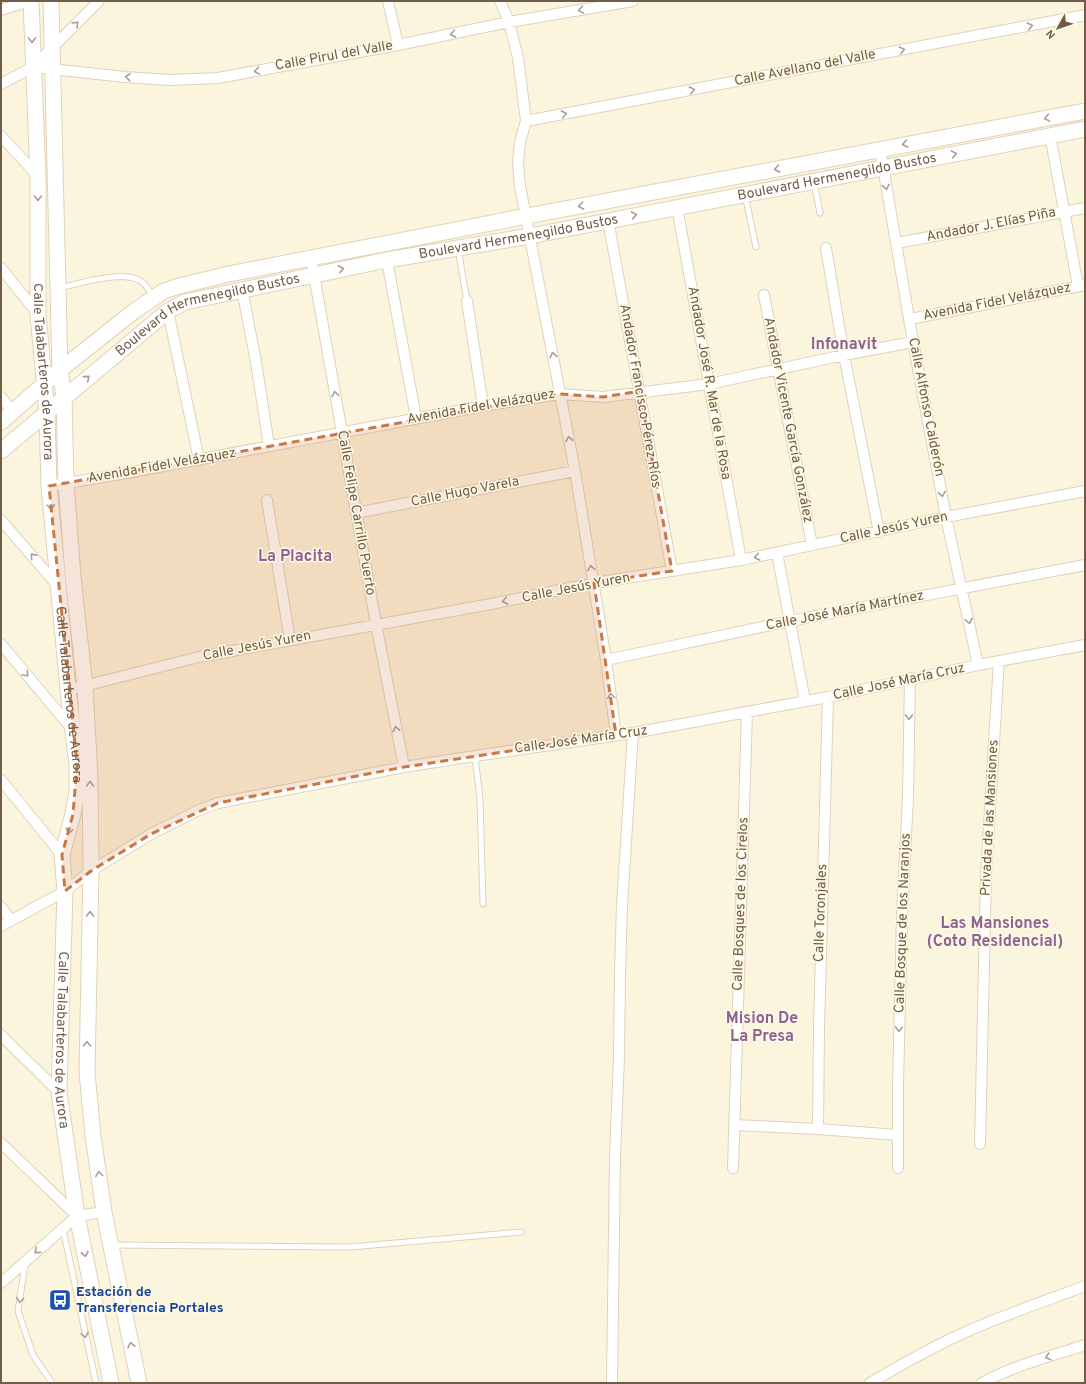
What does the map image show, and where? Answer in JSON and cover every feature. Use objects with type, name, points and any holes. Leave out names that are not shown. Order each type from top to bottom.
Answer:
[{"type":"street","points":[[1,10],[30,1]]},
{"type":"street","name":"Calle Talabarteros de Aurora","points":[[30,1],[38,176],[38,314],[47,412],[49,486],[68,690],[77,765],[77,791],[73,814],[62,856],[65,891],[59,1092],[77,1216],[111,1383]]},
{"type":"street","name":"Calle Talabarteros de Aurora","points":[[51,1],[60,370],[64,396],[66,483],[73,577],[85,686],[90,777],[91,871],[87,1072],[93,1136],[104,1212],[139,1383]]},
{"type":"street","points":[[1,84],[33,67],[52,46],[99,1]]},
{"type":"street","points":[[388,1],[398,45]]},
{"type":"street","points":[[500,1],[509,22],[518,58],[526,122],[520,142],[518,163],[526,216],[575,471],[606,660],[616,735]]},
{"type":"street","name":"Calle Pirul del Valle","points":[[33,67],[125,77],[169,80],[218,78],[398,45],[509,22],[633,1]]},
{"type":"street","name":"Calle Avellano del Valle","points":[[526,122],[1085,15]]},
{"type":"street","name":"Boulevard Hermenegildo Bustos","points":[[1,422],[60,370],[153,297],[164,291],[197,281],[526,216],[1085,111]]},
{"type":"street","name":"Boulevard Hermenegildo Bustos","points":[[1,451],[64,396],[168,311],[185,302],[314,274],[530,236],[1085,129]]},
{"type":"street","points":[[1050,135],[1064,212],[1082,286]]},
{"type":"street","points":[[1,136],[38,176]]},
{"type":"street","name":"Calle Alfonso Calderón","points":[[880,149],[913,342],[946,517],[978,665]]},
{"type":"street","points":[[698,184],[701,202]]},
{"type":"street","name":"Andador José R. Mar de la Rosa","points":[[677,207],[741,560]]},
{"type":"street","name":"Andador J. Elías Piña","points":[[897,243],[1085,208]]},
{"type":"street","name":"Andador Francisco Pérez Ríos","points":[[608,220],[672,571]]},
{"type":"street","points":[[826,248],[844,355],[879,532]]},
{"type":"street","name":"Calle Felipe Carrillo Puerto","points":[[311,258],[376,624],[404,768]]},
{"type":"street","points":[[387,260],[416,418]]},
{"type":"street","points":[[1,268],[38,314]]},
{"type":"street","name":"Avenida Fidel Velázquez","points":[[910,319],[1082,286]]},
{"type":"street","points":[[242,289],[256,362],[269,446]]},
{"type":"street","name":"Andador Vicente García González","points":[[764,295],[780,370],[812,545]]},
{"type":"street","points":[[467,301],[483,406]]},
{"type":"street","points":[[168,311],[198,460]]},
{"type":"street","name":"Avenida Fidel Velázquez","points":[[49,486],[198,460],[416,418],[560,394],[603,397],[709,384],[913,342]]},
{"type":"street","points":[[1,397],[13,412]]},
{"type":"street","name":"Calle Hugo Varela","points":[[356,513],[575,471]]},
{"type":"street","name":"Calle Jesús Yuren","points":[[68,690],[199,657],[491,604],[594,583],[741,560],[946,517],[1085,491]]},
{"type":"street","points":[[267,500],[290,640]]},
{"type":"street","points":[[1,520],[58,586]]},
{"type":"street","points":[[777,553],[804,701]]},
{"type":"street","name":"Calle José María Martínez","points":[[606,660],[790,621],[1085,565]]},
{"type":"street","points":[[1,644],[73,731]]},
{"type":"street","name":"Calle José María Cruz","points":[[1,926],[65,891],[91,871],[151,834],[197,810],[218,803],[475,756],[633,733],[828,697],[910,678],[1085,645]]},
{"type":"street","name":"Privada de las Mansiones","points":[[980,1144],[986,874],[999,661]]},
{"type":"street","name":"Calle Bosque de los Naranjos","points":[[898,1168],[902,914],[908,797],[910,678]]},
{"type":"street","name":"Calle Toronjales","points":[[818,1129],[819,1019],[828,697]]},
{"type":"street","name":"Calle Bosques de los Cirelos","points":[[733,1168],[747,712]]},
{"type":"street","points":[[612,1383],[615,1154],[619,1057],[622,904],[633,733]]},
{"type":"street","points":[[1,780],[62,856]]},
{"type":"street","points":[[1,907],[11,920]]},
{"type":"street","points":[[1,1035],[59,1092]]},
{"type":"street","points":[[735,1125],[898,1134]]},
{"type":"street","points":[[1,1143],[77,1216]]},
{"type":"street","points":[[2,1279],[77,1216],[104,1212]]},
{"type":"street","points":[[870,1383],[959,1335],[1007,1315],[1085,1286]]},
{"type":"street","points":[[982,1383],[1016,1368],[1085,1345]]},
{"type":"lane","points":[[814,181],[820,212]]},
{"type":"lane","points":[[745,194],[756,246]]},
{"type":"lane","points":[[458,248],[467,301]]},
{"type":"lane","points":[[58,288],[120,276],[133,277],[145,284],[153,297]]},
{"type":"lane","points":[[475,756],[480,799],[483,904]]},
{"type":"lane","points":[[63,1228],[96,1383]]},
{"type":"lane","points":[[110,1245],[350,1247],[521,1232]]},
{"type":"lane","points":[[25,1261],[18,1311],[33,1355],[52,1383]]},
{"type":"highlighted area","points":[[640,391],[672,571],[594,583],[616,735],[404,767],[218,803],[151,834],[91,871],[65,891],[62,855],[73,814],[77,765],[49,486],[560,394],[603,397]]},
{"type":"place","name":"Estación de Transferencia Portales","points":[[60,1300]]},
{"type":"district","name":"Infonavit","points":[[844,345]]},
{"type":"district","name":"La Placita","points":[[295,557]]},
{"type":"district","name":"Las Mansiones (Coto Residencial)","points":[[995,933]]},
{"type":"district","name":"Mision De La Presa","points":[[762,1028]]}]
